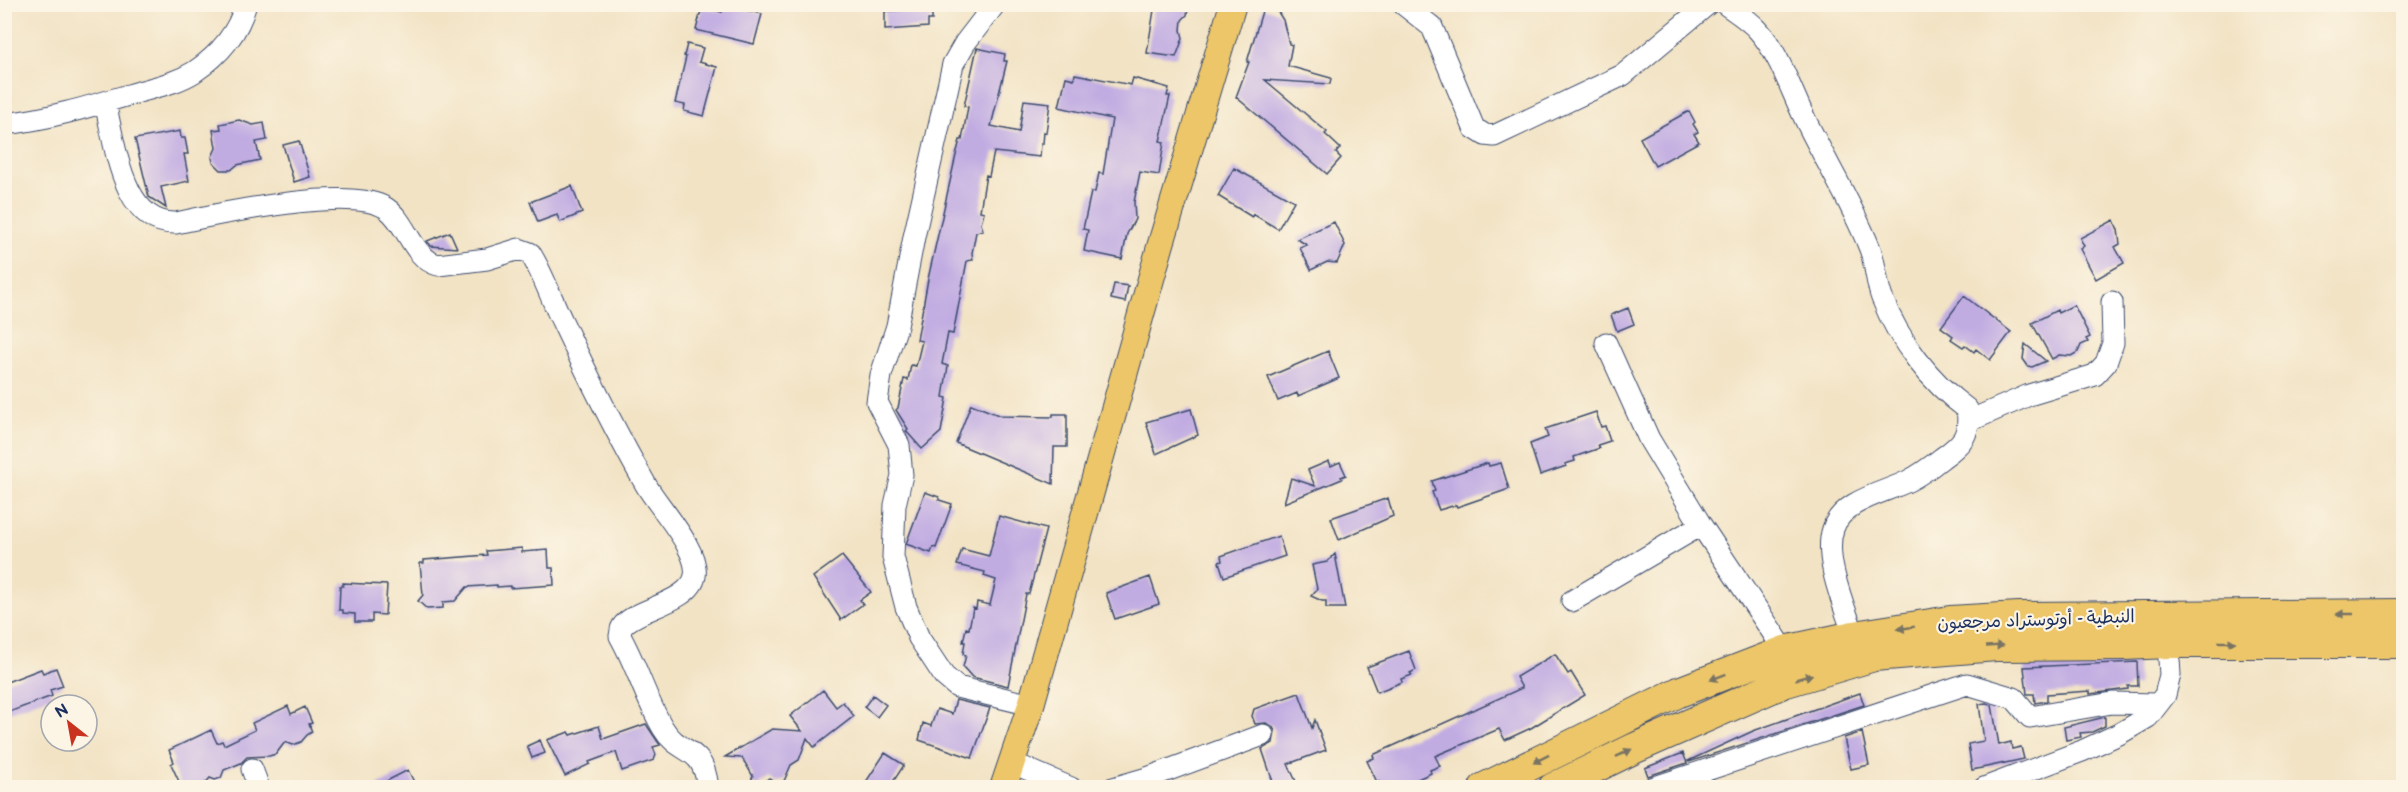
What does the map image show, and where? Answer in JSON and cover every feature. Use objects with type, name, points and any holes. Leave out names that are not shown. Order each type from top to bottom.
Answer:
[{"type":"highway","name":"النبطية - أوتوستراد مرجعيون","points":[[1552,788],[1633,749],[1784,683],[1874,657],[1996,646],[2124,645],[2171,629],[2403,614]]},
{"type":"highway","name":"النبطية - أوتوستراد مرجعيون","points":[[1484,788],[1679,692],[1785,651],[1854,636],[1950,621],[2019,617],[2403,643]]},
{"type":"main road","points":[[1003,788],[1031,705],[1153,270],[1233,4]]},
{"type":"street","points":[[4,124],[105,103],[169,84],[193,73],[228,41],[242,18],[246,4]]},
{"type":"street","points":[[995,4],[965,43],[953,64],[914,237],[897,326],[881,375],[877,402],[899,445],[902,475],[895,505],[893,557],[906,607],[919,638],[944,676],[957,687],[1031,705]]},
{"type":"street","points":[[1403,4],[1432,27],[1474,128],[1485,135],[1494,136],[1623,75],[1708,4]]},
{"type":"street","points":[[1725,4],[1757,28],[1773,51],[1808,125],[1854,211],[1871,252],[1882,297],[1895,324],[1922,365],[1945,393],[1967,409],[1969,421],[1962,444],[1910,480],[1856,504],[1841,516],[1833,528],[1831,544],[1835,575],[1854,636]]},
{"type":"street","points":[[105,103],[128,188],[136,204],[154,220],[176,223],[271,205],[317,200],[357,201],[384,207],[393,214],[418,250],[431,263],[438,265],[487,259],[519,249],[530,253],[637,469],[656,502],[686,542],[692,556],[695,577],[691,585],[674,599],[630,621],[622,627],[620,636],[633,658],[663,729],[673,740],[698,758],[706,770],[708,788]]},
{"type":"street","points":[[1969,421],[2029,395],[2095,375],[2106,363],[2113,343],[2112,302]]},
{"type":"street","points":[[1606,343],[1649,439],[1701,525],[1785,651]]},
{"type":"street","points":[[1572,601],[1701,525]]},
{"type":"street","points":[[1984,788],[2082,751],[2148,717],[2165,695],[2170,675],[2171,629]]},
{"type":"street","points":[[1652,788],[1967,684],[2014,698],[2030,717],[2112,703],[2157,704]]},
{"type":"street","points":[[1113,788],[1147,778],[1263,735]]},
{"type":"street","points":[[1013,763],[1071,788]]},
{"type":"building","points":[[724,4],[743,4],[742,9],[762,14],[754,44],[696,30],[702,7],[722,12]]},
{"type":"building","points":[[908,4],[932,4],[932,20],[928,20],[928,27],[885,30],[885,11],[908,10]]},
{"type":"building","points":[[1155,4],[1189,4],[1187,15],[1182,20],[1183,38],[1176,57],[1147,53]]},
{"type":"building","points":[[1263,8],[1278,12],[1283,20],[1289,44],[1292,45],[1288,66],[1331,78],[1330,84],[1265,80],[1327,132],[1325,134],[1340,148],[1336,153],[1341,158],[1327,174],[1236,97],[1249,62],[1247,62]]},
{"type":"building","points":[[687,44],[703,48],[699,62],[717,67],[704,116],[684,111],[685,105],[675,103]]},
{"type":"building","points":[[977,48],[1005,54],[1004,61],[1007,61],[991,126],[1019,132],[1024,100],[1050,103],[1046,133],[1044,132],[1040,157],[994,152],[989,176],[986,175],[980,211],[984,212],[981,224],[983,230],[976,232],[973,260],[967,261],[953,334],[948,333],[942,364],[948,366],[943,397],[947,398],[941,432],[922,449],[906,431],[908,429],[896,410],[904,379],[908,380],[911,365],[916,366],[922,341],[917,340],[928,279],[956,155],[960,140],[962,140],[968,107],[964,106]]},
{"type":"building","points":[[1075,74],[1131,85],[1133,78],[1169,88],[1167,96],[1170,96],[1160,141],[1164,142],[1159,175],[1140,172],[1134,202],[1135,219],[1127,234],[1122,259],[1084,251],[1088,230],[1083,229],[1091,192],[1095,192],[1099,173],[1103,174],[1112,119],[1059,107],[1066,77],[1074,79]]},
{"type":"building","points":[[1689,111],[1695,122],[1693,124],[1698,132],[1694,134],[1699,142],[1655,166],[1640,138]]},
{"type":"building","points":[[239,120],[253,125],[264,123],[267,140],[256,142],[260,160],[237,165],[231,170],[221,170],[213,162],[212,157],[216,148],[213,130],[221,129],[220,124]]},
{"type":"building","points":[[180,131],[181,138],[185,138],[188,154],[184,154],[189,181],[161,187],[166,208],[149,197],[135,139]]},
{"type":"building","points":[[299,141],[310,177],[294,182],[283,145]]},
{"type":"building","points":[[1234,168],[1294,201],[1278,229],[1253,214],[1252,217],[1218,196]]},
{"type":"building","points":[[572,186],[582,213],[560,222],[557,215],[538,222],[530,202]]},
{"type":"building","points":[[2114,220],[2120,244],[2115,247],[2124,263],[2096,279],[2080,249],[2084,246],[2080,238]]},
{"type":"building","points":[[1334,222],[1345,245],[1337,263],[1327,262],[1311,270],[1300,248],[1307,245],[1297,239]]},
{"type":"building","points":[[450,232],[457,248],[431,246],[427,241]]},
{"type":"building","points":[[1114,284],[1128,286],[1125,302],[1111,299]]},
{"type":"building","points":[[1964,296],[2011,332],[1990,360],[1976,349],[1974,352],[1951,339],[1953,336],[1941,327]]},
{"type":"building","points":[[2074,305],[2090,337],[2086,339],[2088,342],[2081,345],[2078,352],[2071,356],[2059,355],[2052,359],[2032,323],[2057,310],[2058,313]]},
{"type":"building","points":[[1628,308],[1634,324],[1617,331],[1611,315]]},
{"type":"building","points":[[2025,344],[2046,361],[2032,367],[2028,366],[2023,359]]},
{"type":"building","points":[[1328,351],[1339,378],[1298,396],[1297,393],[1278,401],[1268,377]]},
{"type":"building","points":[[971,404],[1001,416],[1053,417],[1053,414],[1067,414],[1067,447],[1054,447],[1053,484],[956,443]]},
{"type":"building","points":[[1191,409],[1198,435],[1156,454],[1146,422]]},
{"type":"building","points":[[1596,412],[1601,427],[1605,426],[1610,441],[1598,445],[1600,448],[1574,457],[1575,461],[1565,464],[1566,466],[1540,475],[1530,444],[1548,437],[1545,429]]},
{"type":"building","points":[[1329,461],[1331,466],[1340,462],[1346,475],[1341,477],[1342,479],[1284,503],[1291,478],[1315,486],[1308,470]]},
{"type":"building","points":[[1488,463],[1489,466],[1501,463],[1509,489],[1457,507],[1456,505],[1439,510],[1432,492],[1435,491],[1432,481]]},
{"type":"building","points":[[925,492],[952,504],[936,548],[933,547],[931,553],[906,544]]},
{"type":"building","points":[[1388,498],[1393,516],[1339,540],[1331,518]]},
{"type":"building","points":[[999,516],[1046,529],[1029,594],[1026,594],[1008,686],[972,677],[963,667],[966,655],[963,654],[965,642],[963,642],[966,628],[969,629],[973,608],[976,609],[977,602],[990,605],[996,580],[984,576],[985,572],[957,565],[962,549],[989,556]]},
{"type":"building","points":[[1279,536],[1285,556],[1224,577],[1219,562],[1222,561],[1221,556]]},
{"type":"building","points":[[522,548],[522,552],[548,550],[549,568],[553,568],[554,585],[510,588],[510,586],[497,587],[497,585],[467,587],[455,601],[443,602],[443,608],[427,609],[418,601],[423,595],[420,563],[424,563],[424,560],[487,555],[486,551]]},
{"type":"building","points":[[1335,554],[1345,608],[1326,608],[1326,601],[1311,596],[1317,589],[1312,565],[1327,562]]},
{"type":"building","points":[[842,556],[871,592],[860,600],[863,604],[841,620],[813,577]]},
{"type":"building","points":[[1150,577],[1159,604],[1115,619],[1106,593]]},
{"type":"building","points":[[343,583],[387,585],[385,615],[372,614],[372,622],[355,622],[355,614],[343,613],[343,610],[339,610],[340,586],[343,586]]},
{"type":"building","points":[[1409,651],[1416,670],[1410,673],[1412,675],[1401,679],[1402,682],[1377,692],[1367,667]]},
{"type":"building","points":[[1555,654],[1568,674],[1571,672],[1585,695],[1531,728],[1505,740],[1499,729],[1435,756],[1440,766],[1430,770],[1431,773],[1398,788],[1382,788],[1379,781],[1377,782],[1367,761],[1374,758],[1373,755],[1522,688],[1516,677]]},
{"type":"building","points":[[2137,662],[2138,686],[2128,686],[2128,689],[2090,694],[2090,691],[2047,694],[2047,701],[2035,703],[2034,694],[2027,694],[2024,667]]},
{"type":"building","points":[[56,668],[63,686],[50,690],[51,693],[39,693],[39,701],[4,714],[4,683],[41,669],[43,673]]},
{"type":"building","points":[[823,690],[836,707],[843,702],[854,716],[814,747],[807,738],[799,760],[791,765],[784,781],[776,783],[769,778],[758,787],[751,781],[753,776],[742,758],[725,757],[772,729],[802,731],[790,716]]},
{"type":"building","points":[[1299,693],[1312,728],[1315,720],[1326,750],[1288,764],[1299,788],[1275,788],[1262,749],[1273,743],[1275,731],[1266,723],[1255,724],[1252,716],[1254,709]]},
{"type":"building","points":[[1860,693],[1864,705],[1688,761],[1753,731]]},
{"type":"building","points":[[873,695],[886,705],[877,717],[864,707]]},
{"type":"building","points":[[956,700],[990,708],[972,758],[919,740],[923,723],[931,726],[937,709],[952,714]]},
{"type":"building","points":[[1979,704],[1992,705],[1999,745],[2011,742],[2012,749],[2021,747],[2024,759],[1972,770],[1968,744],[1984,741]]},
{"type":"building","points":[[288,706],[291,714],[305,707],[312,723],[309,724],[312,732],[301,742],[293,745],[285,742],[276,754],[247,757],[241,763],[224,770],[221,778],[215,780],[210,778],[203,786],[182,788],[171,764],[174,762],[169,750],[211,730],[217,743],[222,741],[224,745],[255,730],[252,723]]},
{"type":"building","points":[[2105,717],[2105,726],[2092,732],[2080,733],[2081,737],[2066,740],[2064,727]]},
{"type":"building","points":[[646,724],[660,745],[653,747],[656,755],[654,760],[622,771],[616,752],[589,762],[590,764],[565,776],[547,740],[569,732],[571,735],[599,726],[603,739]]},
{"type":"building","points":[[1862,732],[1869,765],[1851,769],[1844,738]]},
{"type":"building","points":[[540,740],[545,753],[532,758],[527,746]]},
{"type":"building","points":[[885,753],[904,765],[889,788],[862,788]]},
{"type":"building","points":[[1683,753],[1687,763],[1648,776],[1645,768]]},
{"type":"building","points":[[408,770],[417,788],[373,788]]}]
